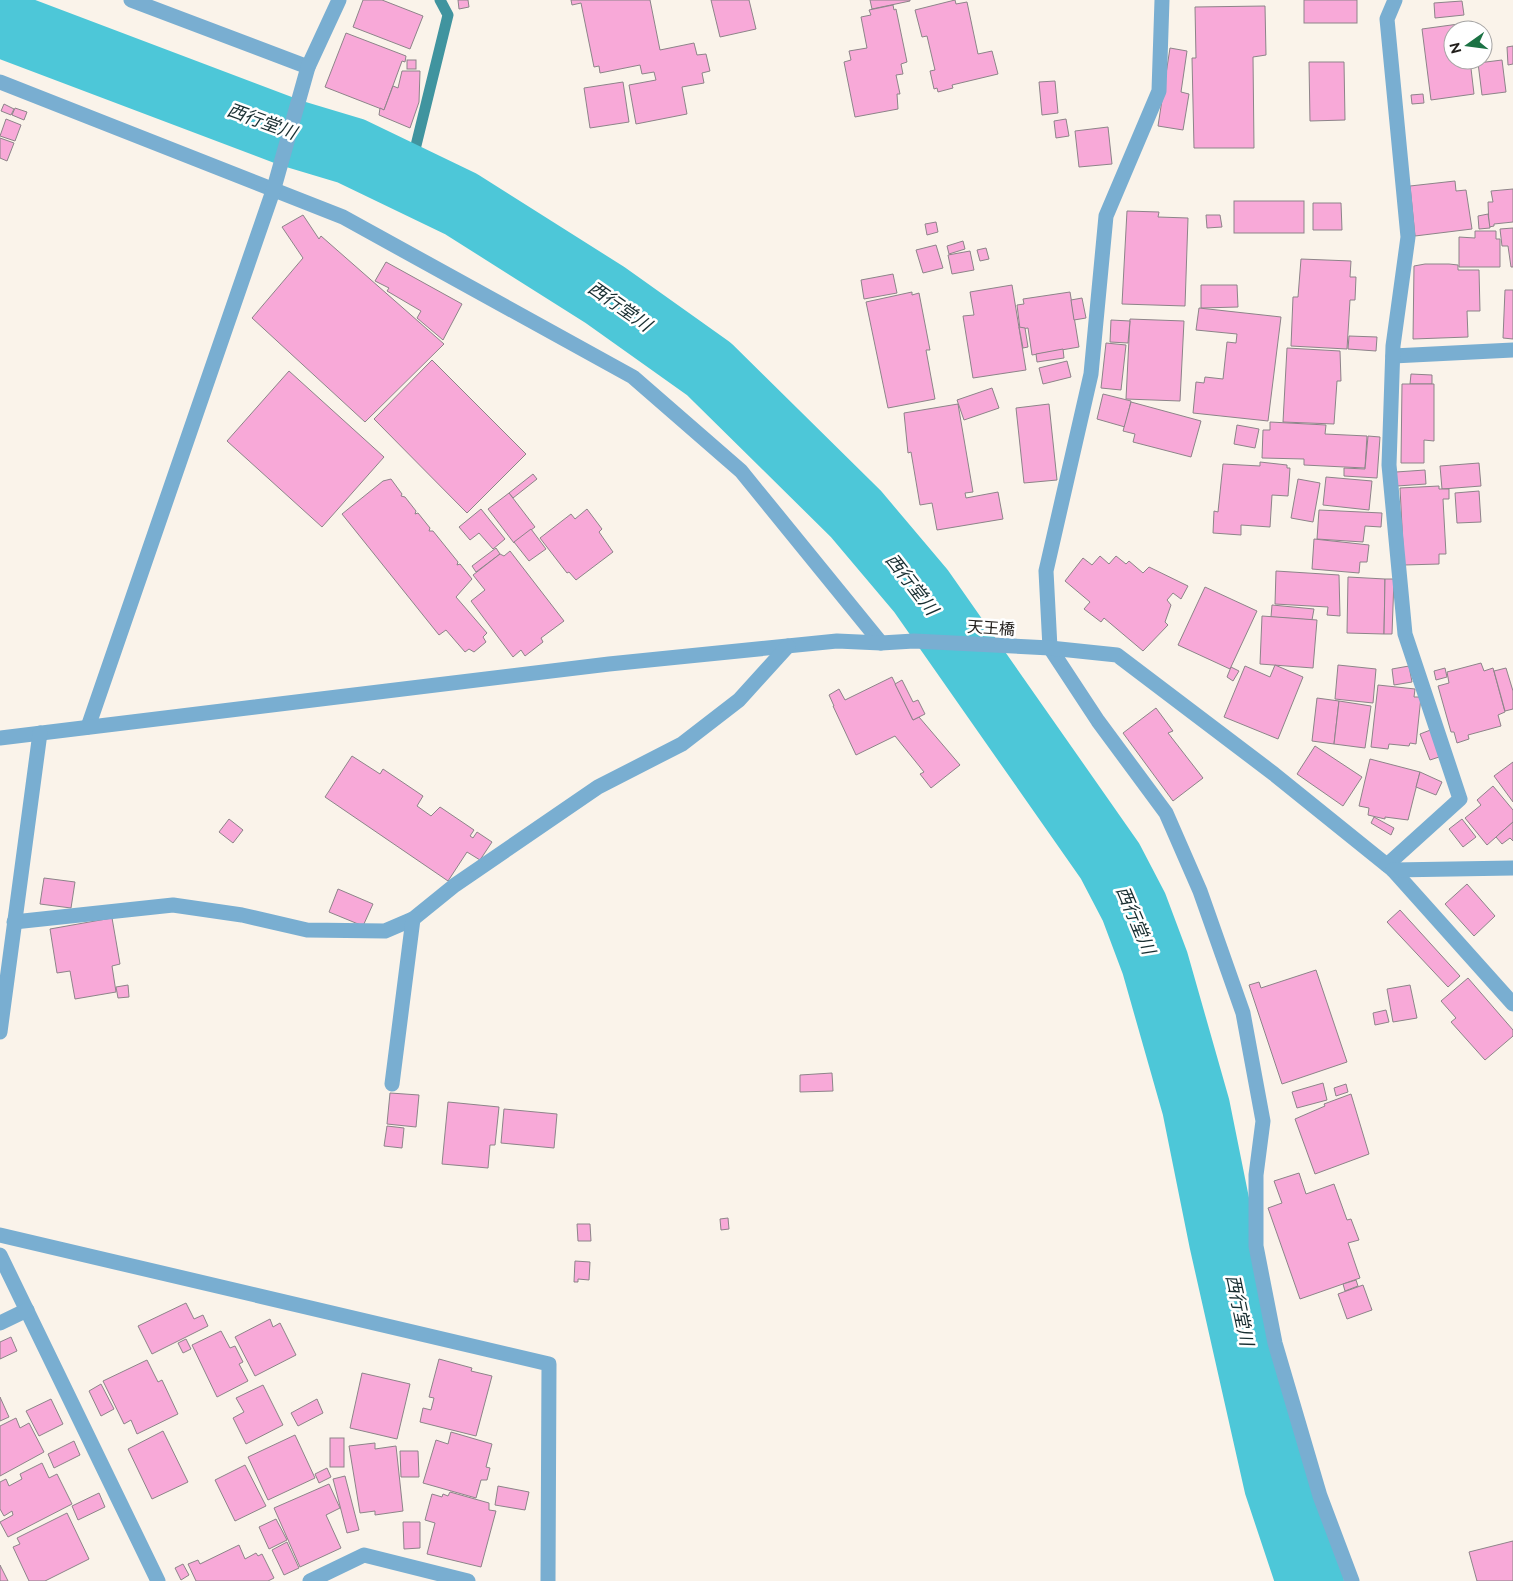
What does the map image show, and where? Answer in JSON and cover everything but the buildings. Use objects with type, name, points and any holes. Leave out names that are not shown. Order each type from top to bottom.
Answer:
[{"type":"street","points":[[131,0],[306,73]]},
{"type":"street","points":[[88,727],[275,182],[306,73],[339,0]]},
{"type":"street","points":[[1162,0],[1159,91],[1106,216],[1091,374],[1046,571],[1043,649],[1166,813],[1200,890],[1243,1013],[1262,1121],[1256,1175],[1256,1246],[1278,1352],[1320,1496],[1352,1581]]},
{"type":"street","points":[[1390,867],[1460,799],[1405,634],[1389,465],[1393,356],[1408,237],[1386,19],[1395,0]]},
{"type":"street","points":[[0,82],[275,182],[343,217],[633,377],[741,470],[881,643]]},
{"type":"street","points":[[1393,356],[1513,350]]},
{"type":"street","name":"天王橋","points":[[0,738],[609,664],[837,641],[881,643],[914,641],[1117,655],[1274,774],[1390,867],[1513,1004]]},
{"type":"street","points":[[14,922],[173,905],[242,915],[307,930],[385,931],[413,918],[455,885],[598,787],[682,744],[739,700],[788,646]]},
{"type":"street","points":[[0,1032],[40,733]]},
{"type":"street","points":[[1390,867],[1513,868]]},
{"type":"street","points":[[392,1084],[413,918]]},
{"type":"street","points":[[0,1235],[549,1364],[548,1581]]},
{"type":"street","points":[[0,1255],[158,1581]]},
{"type":"street","points":[[0,1323],[27,1310]]},
{"type":"street","points":[[310,1581],[364,1555],[468,1581]]},
{"type":"waterway","points":[[408,178],[448,15],[440,0]]},
{"type":"waterway","name":"西行堂川","points":[[0,23],[291,133],[351,151],[461,204],[605,295],[709,369],[856,514],[921,591],[1110,861],[1134,907],[1155,963],[1196,1107],[1223,1241],[1278,1485],[1310,1581]]}]
